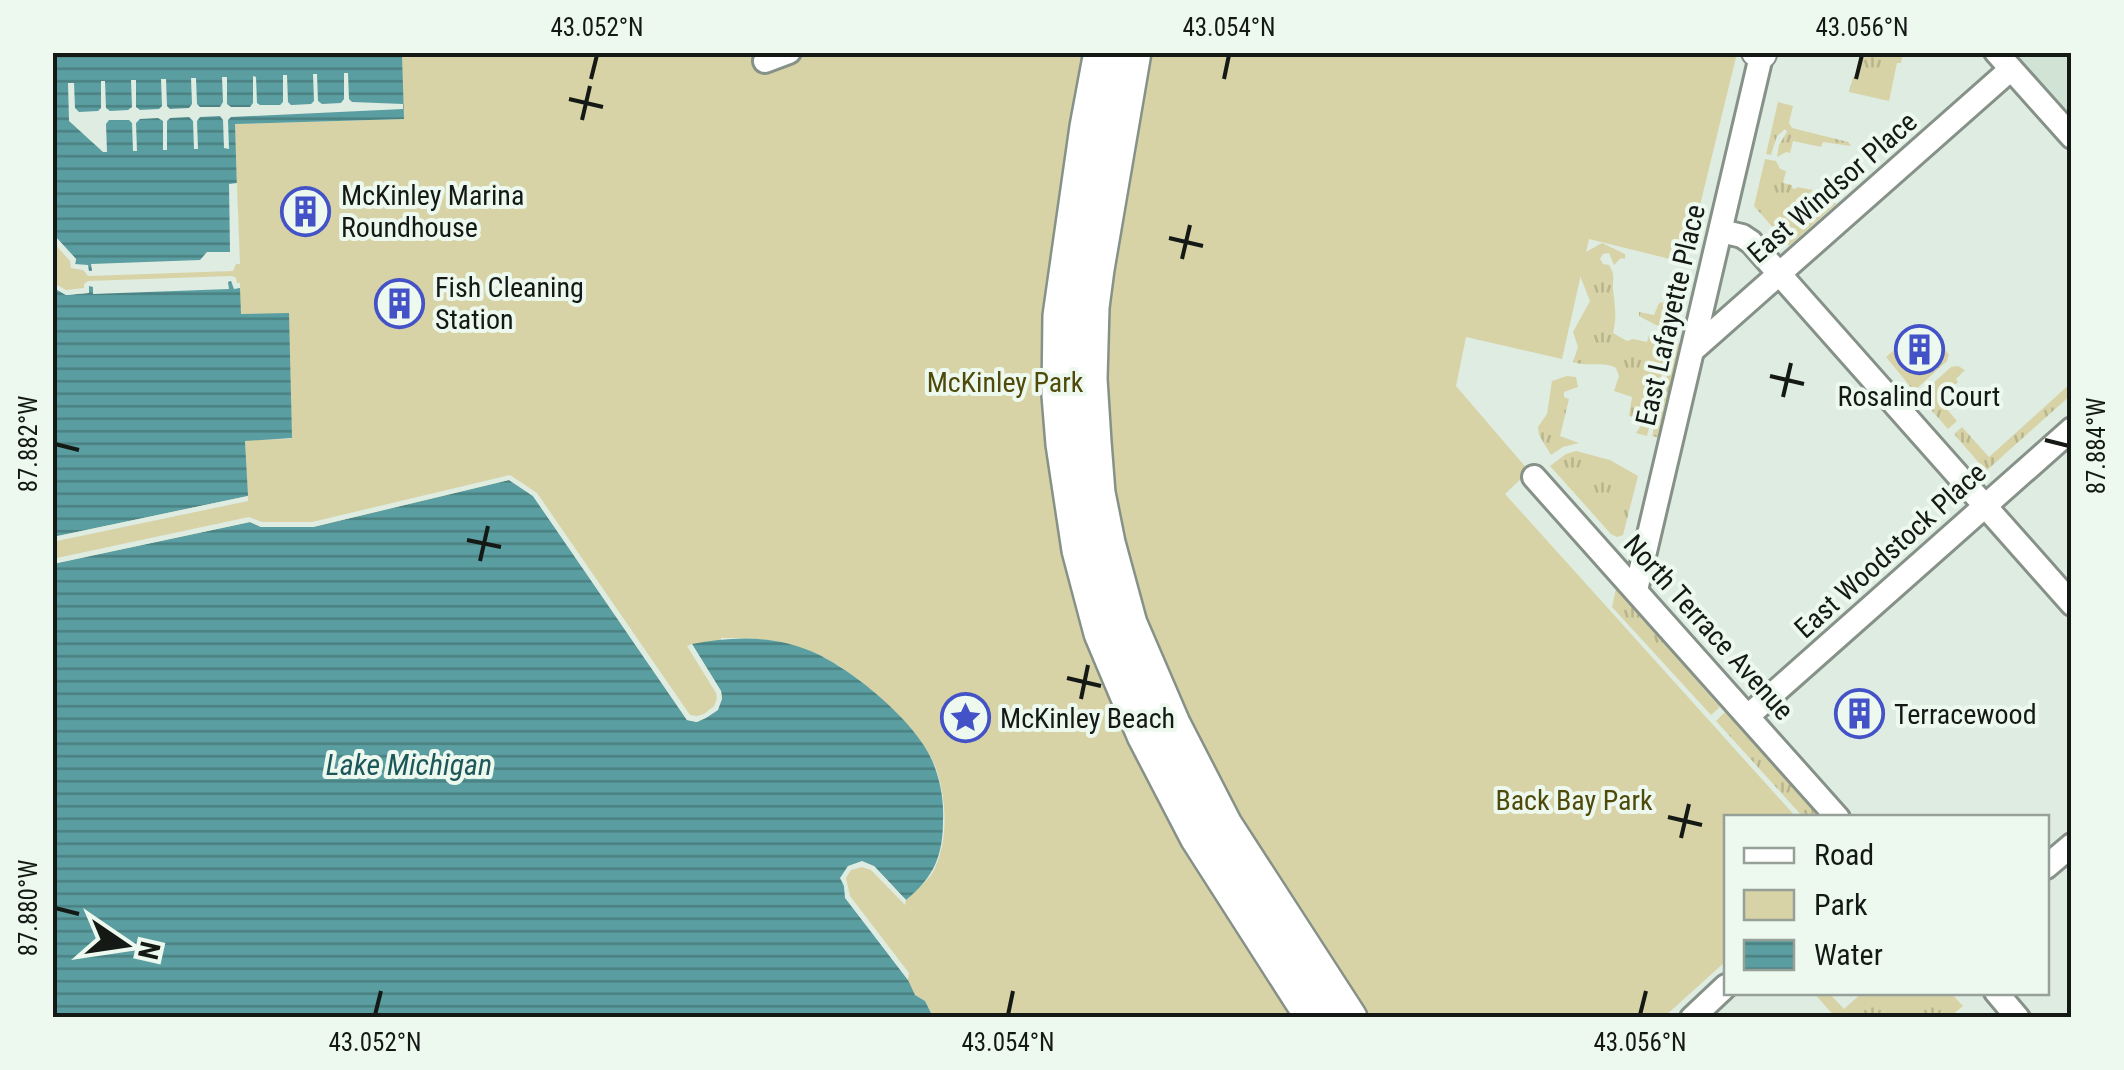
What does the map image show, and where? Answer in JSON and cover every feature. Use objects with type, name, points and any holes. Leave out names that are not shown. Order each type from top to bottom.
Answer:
[{"type":"main road","points":[[1102,52],[1061,316],[1060,396],[1080,550],[1102,633],[1145,736],[1198,838],[1314,1018]]},
{"type":"main road","points":[[1133,52],[1091,307],[1092,442],[1106,542],[1129,624],[1181,741],[1224,825],[1349,1018]]},
{"type":"street","points":[[765,61],[789,52]]},
{"type":"street","name":"East Lafayette Place","points":[[1636,590],[1760,53]]},
{"type":"street","points":[[2003,61],[2072,137]]},
{"type":"street","name":"East Windsor Place","points":[[1693,350],[2003,61]]},
{"type":"street","points":[[1720,231],[1750,242],[2072,604]]},
{"type":"street","name":"East Woodstock Place","points":[[1748,716],[2072,429]]},
{"type":"street","name":"North Terrace Avenue","points":[[1534,476],[1835,815]]},
{"type":"street","points":[[2049,864],[2072,845]]},
{"type":"street","points":[[1692,1018],[1724,988]]},
{"type":"street","points":[[1999,995],[2018,1018]]},
{"type":"shaded area","points":[[2014,53],[2071,53],[2071,117]]},
{"type":"green space","name":"McKinley Park","points":[[402,53],[1737,53],[1686,263],[1589,239],[1562,359],[1466,337],[1456,386],[1529,471],[1505,494],[1794,815],[1724,815],[1724,963],[1664,1017],[933,1017],[925,1001],[915,995],[845,898],[840,878],[848,866],[874,866],[906,900],[927,879],[938,859],[944,831],[937,772],[928,752],[891,710],[855,677],[827,659],[778,642],[721,638],[722,699],[697,722],[313,527],[261,527],[53,564],[53,537],[247,496],[245,440],[291,439],[241,314],[70,294],[53,287],[53,234],[76,259],[235,124],[403,119]]},
{"type":"green space","points":[[1860,53],[1903,53],[1889,101],[1849,92],[1853,77],[1858,77]]},
{"type":"green space","points":[[1778,102],[1793,106],[1789,123],[1792,128],[1851,146],[1823,142],[1821,147],[1793,141],[1790,153],[1777,157],[1785,129],[1777,136],[1771,155],[1766,154]]},
{"type":"green space","points":[[1765,159],[1776,161],[1786,171],[1783,183],[1813,190],[1805,197],[1808,205],[1828,196],[1836,204],[1789,246],[1754,206]]},
{"type":"green space","points":[[1602,243],[1625,254],[1625,259],[1614,265],[1609,253],[1600,259],[1609,265],[1613,275],[1613,333],[1627,341],[1647,342],[1649,335],[1670,341],[1647,436],[1636,433],[1640,427],[1629,416],[1632,397],[1614,391],[1619,376],[1616,368],[1573,362],[1578,347],[1573,332],[1590,301],[1575,263]]},
{"type":"green space","points":[[1670,297],[1680,299],[1673,329],[1639,316],[1639,312],[1654,315],[1659,303]]},
{"type":"green space","points":[[1675,342],[1682,345],[1660,438],[1652,436]]},
{"type":"green space","points":[[1944,348],[1949,355],[1947,361],[1914,391],[1886,357],[1894,350],[1913,371]]},
{"type":"green space","points":[[1951,367],[1965,370],[1939,400],[1957,421],[1948,429],[1919,396]]},
{"type":"green space","points":[[1576,377],[1578,387],[1564,392],[1569,399],[1560,436],[1579,443],[1551,455],[1538,427],[1547,414],[1552,381]]},
{"type":"green space","points":[[2071,383],[2071,395],[1986,471],[1954,434],[1962,427],[1989,457]]},
{"type":"green space","points":[[1576,451],[1610,460],[1638,476],[1623,535],[1611,534],[1550,466]]},
{"type":"green space","points":[[1616,589],[1720,707],[1711,715],[1612,607]]},
{"type":"green space","points":[[1725,712],[1817,815],[1801,815],[1716,721]]},
{"type":"green space","points":[[1816,995],[1831,995],[1844,1009],[1860,995],[1953,995],[1963,1006],[1950,1017],[1835,1017]]},
{"type":"water","points":[[53,53],[402,53],[404,119],[235,124],[239,259],[231,266],[89,271],[75,265],[76,259],[53,234]]},
{"type":"water","points":[[232,281],[234,288],[240,288],[241,314],[289,313],[292,438],[245,441],[248,496],[53,537],[52,287],[66,295],[88,293],[89,286]]},
{"type":"water","name":"Lake Michigan","points":[[509,480],[533,496],[687,720],[697,722],[722,699],[692,644],[753,639],[798,646],[829,660],[863,683],[912,729],[932,760],[941,789],[943,833],[935,865],[924,883],[906,900],[874,866],[848,866],[844,886],[846,898],[933,1017],[53,1017],[52,564],[250,522],[261,527],[313,527]]},
{"type":"pier","points":[[344,73],[348,73],[352,102],[403,104],[403,109],[231,117],[229,149],[224,148],[220,116],[200,117],[197,121],[198,149],[194,149],[193,121],[189,117],[167,121],[167,150],[163,150],[163,121],[158,118],[140,119],[136,123],[137,151],[133,151],[132,123],[109,120],[107,152],[69,121],[68,83],[74,83],[75,108],[79,112],[101,108],[101,81],[105,81],[106,108],[110,111],[132,107],[131,80],[136,80],[136,107],[140,110],[162,106],[161,79],[166,79],[170,109],[189,108],[192,104],[191,78],[196,78],[200,107],[220,107],[222,77],[227,77],[227,104],[250,107],[253,76],[257,103],[280,105],[283,75],[287,75],[291,105],[314,101],[313,74],[317,74],[318,101],[322,104],[341,103],[344,99]]},
{"type":"pier","points":[[237,183],[240,264],[233,271],[88,276],[83,270],[71,268],[70,261],[52,241],[53,234],[76,259],[75,264],[88,265],[89,271],[91,264],[200,260],[207,252],[230,252],[229,184]]},
{"type":"pier","points":[[232,276],[240,288],[234,289],[231,281],[229,289],[93,294],[93,287],[89,286],[89,293],[66,295],[52,282],[66,290],[84,288],[88,281]]},
{"type":"pier","points":[[510,475],[537,493],[690,715],[704,714],[717,698],[687,646],[692,644],[721,691],[718,710],[697,722],[687,720],[533,496],[509,480],[313,527],[261,527],[250,522],[53,564],[52,559],[249,517],[262,522],[312,522]]},
{"type":"pier","points":[[248,496],[248,501],[52,542],[53,537]]},
{"type":"pier","points":[[862,861],[874,866],[906,900],[905,905],[871,870],[851,870],[846,878],[850,896],[909,973],[908,980],[845,898],[840,878],[848,866]]},
{"type":"place","name":"McKinley Marina Roundhouse","points":[[306,211]]},
{"type":"place","name":"Fish Cleaning Station","points":[[400,303]]},
{"type":"place","name":"Rosalind Court","points":[[1919,349]]},
{"type":"place","name":"Terracewood","points":[[1859,714]]},
{"type":"place","name":"McKinley Beach","points":[[965,718]]},
{"type":"park label","name":"Back Bay Park","points":[[1574,800]]}]
